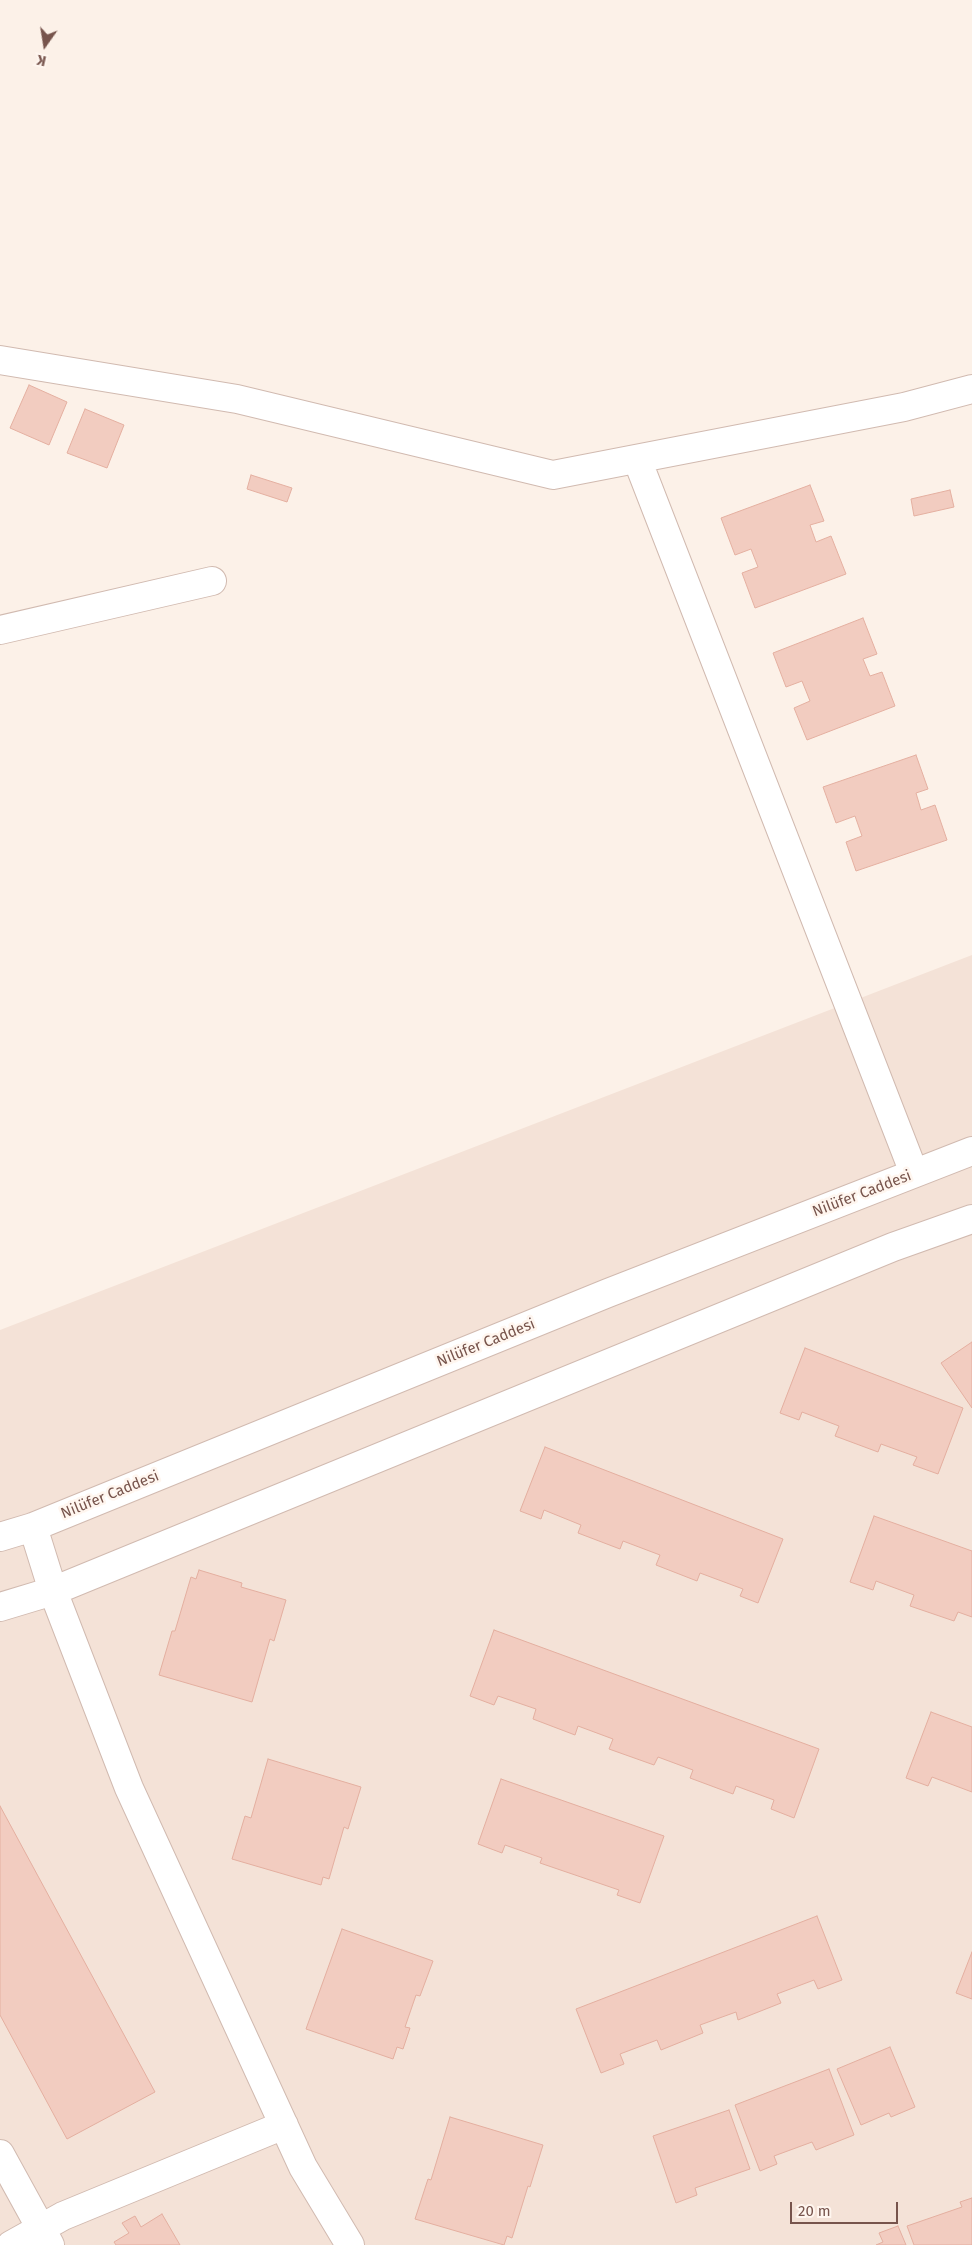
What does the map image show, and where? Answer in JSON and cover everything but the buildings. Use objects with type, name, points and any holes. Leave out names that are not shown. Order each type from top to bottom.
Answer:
[{"type":"street","points":[[0,360],[237,399],[553,475],[904,407],[972,389]]},
{"type":"street","points":[[637,459],[914,1173]]},
{"type":"street","points":[[0,630],[212,581]]},
{"type":"street","name":"Nilüfer Caddesi","points":[[0,1537],[33,1527],[608,1293],[972,1151]]},
{"type":"street","points":[[0,1607],[53,1591],[893,1247],[972,1219]]},
{"type":"street","points":[[33,1527],[53,1591],[129,1788],[303,2167],[350,2245]]},
{"type":"street","points":[[11,2245],[45,2236],[63,2216],[284,2126]]},
{"type":"street","points":[[0,2154],[45,2236]]},
{"type":"shaded area","points":[[972,955],[972,2245],[0,2245],[0,1330]]}]
